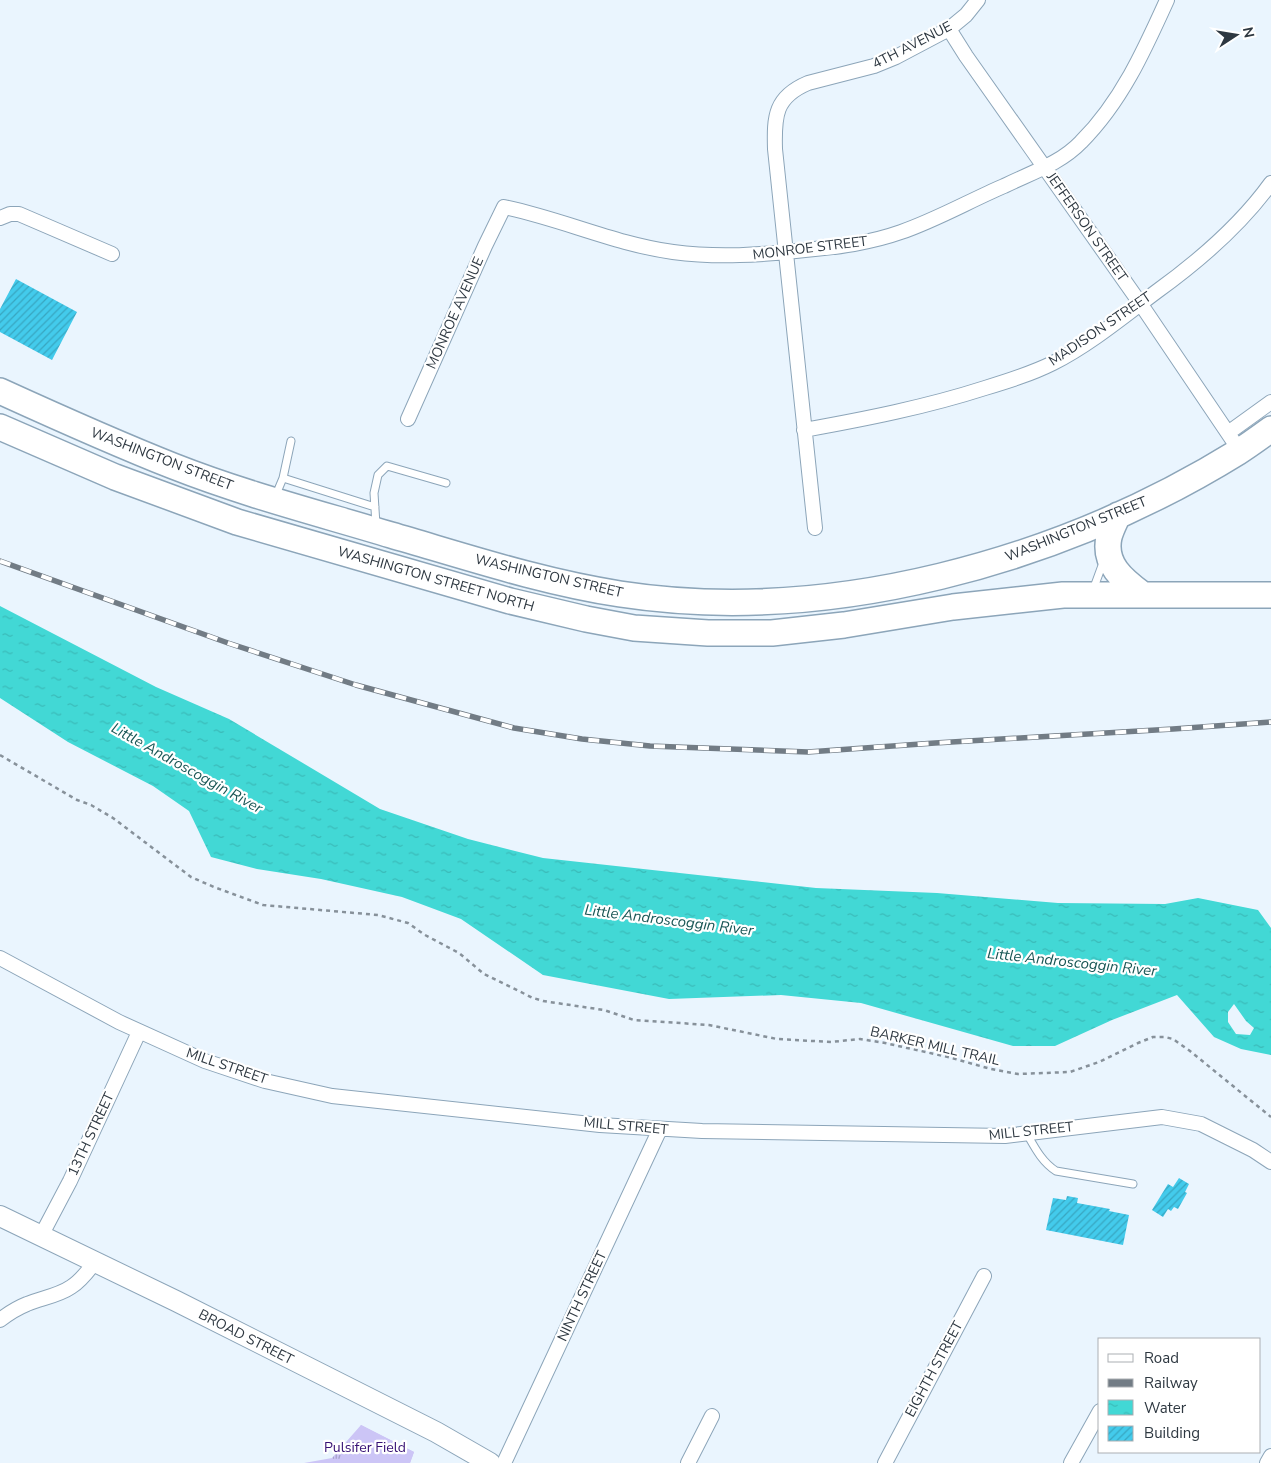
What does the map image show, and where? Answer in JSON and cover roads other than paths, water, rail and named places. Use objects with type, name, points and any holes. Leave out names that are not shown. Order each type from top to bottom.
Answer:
[{"type":"highway","name":"WASHINGTON STREET","points":[[0,391],[174,466],[278,489],[373,538],[574,585],[620,594],[686,600],[775,600],[846,594],[885,588],[966,570],[1043,545],[1118,515],[1188,481],[1234,442],[1271,429]]},
{"type":"highway","name":"WASHINGTON STREET NORTH","points":[[0,427],[115,477],[237,522],[373,538],[510,601],[634,628],[708,634],[772,633],[844,626],[1009,600],[1091,594]]},
{"type":"highway","points":[[1118,515],[1109,536],[1108,551],[1118,575],[1142,594]]},
{"type":"highway","points":[[1091,594],[1271,595]]},
{"type":"street","name":"4TH AVENUE","points":[[785,253],[775,132],[779,106],[784,99],[790,93],[808,83],[874,66],[949,29],[966,15],[978,0]]},
{"type":"street","name":"MONROE STREET","points":[[504,207],[611,239],[672,252],[730,257],[785,253],[855,244],[899,233],[968,204],[1002,186],[1046,167],[1080,144],[1108,111],[1133,71],[1168,0]]},
{"type":"street","name":"JEFFERSON STREET","points":[[949,29],[1234,442]]},
{"type":"street","name":"MADISON STREET","points":[[804,430],[881,416],[940,401],[1015,379],[1054,362],[1081,346],[1182,273],[1224,237],[1251,209],[1271,183]]},
{"type":"street","name":"MONROE AVENUE","points":[[408,419],[504,207]]},
{"type":"street","points":[[0,218],[10,214],[19,214],[112,254]]},
{"type":"street","points":[[785,253],[815,528]]},
{"type":"street","points":[[1234,442],[1271,402]]},
{"type":"street","name":"MILL STREET","points":[[0,958],[139,1032],[205,1061],[247,1076],[332,1096],[590,1124],[660,1129],[824,1134],[1005,1136],[1162,1117],[1201,1124],[1253,1150],[1271,1162]]},
{"type":"street","name":"13TH STREET","points":[[41,1236],[70,1181],[139,1032]]},
{"type":"street","name":"NINTH STREET","points":[[504,1463],[660,1129]]},
{"type":"street","name":"BROAD STREET","points":[[0,1216],[436,1432],[490,1463]]},
{"type":"street","points":[[0,1320],[10,1312],[28,1303],[71,1288],[95,1262]]},
{"type":"street","name":"EIGHTH STREET","points":[[885,1463],[984,1276]]},
{"type":"street","points":[[1071,1463],[1098,1415]]},
{"type":"street","points":[[688,1463],[712,1416]]},
{"type":"street","points":[[1267,1463],[1271,1456]]},
{"type":"lane","points":[[278,489],[291,442]]},
{"type":"lane","points":[[373,538],[374,494],[378,475],[387,466],[446,483]]},
{"type":"lane","points":[[1091,594],[1108,551]]},
{"type":"lane","points":[[1027,1133],[1048,1166],[1056,1171],[1133,1184]]},
{"type":"water","name":"Little Androscoggin River","points":[[0,606],[156,687],[229,719],[380,809],[468,839],[543,858],[816,888],[937,893],[1058,903],[1165,904],[1198,898],[1258,910],[1271,928],[1271,1055],[1241,1049],[1214,1037],[1177,995],[1112,1020],[1055,1046],[1013,1046],[861,1003],[781,995],[669,999],[543,975],[461,919],[402,897],[321,879],[257,869],[211,857],[189,811],[153,786],[68,742],[0,698]],"holes":[[[1234,1004],[1246,1021],[1254,1028],[1250,1035],[1236,1034],[1228,1022],[1228,1012]]]},
{"type":"railway","points":[[0,561],[228,643],[356,685],[514,728],[582,739],[650,746],[808,752],[1271,722]]},
{"type":"park label","name":"Pulsifer Field","points":[[365,1447]]}]
